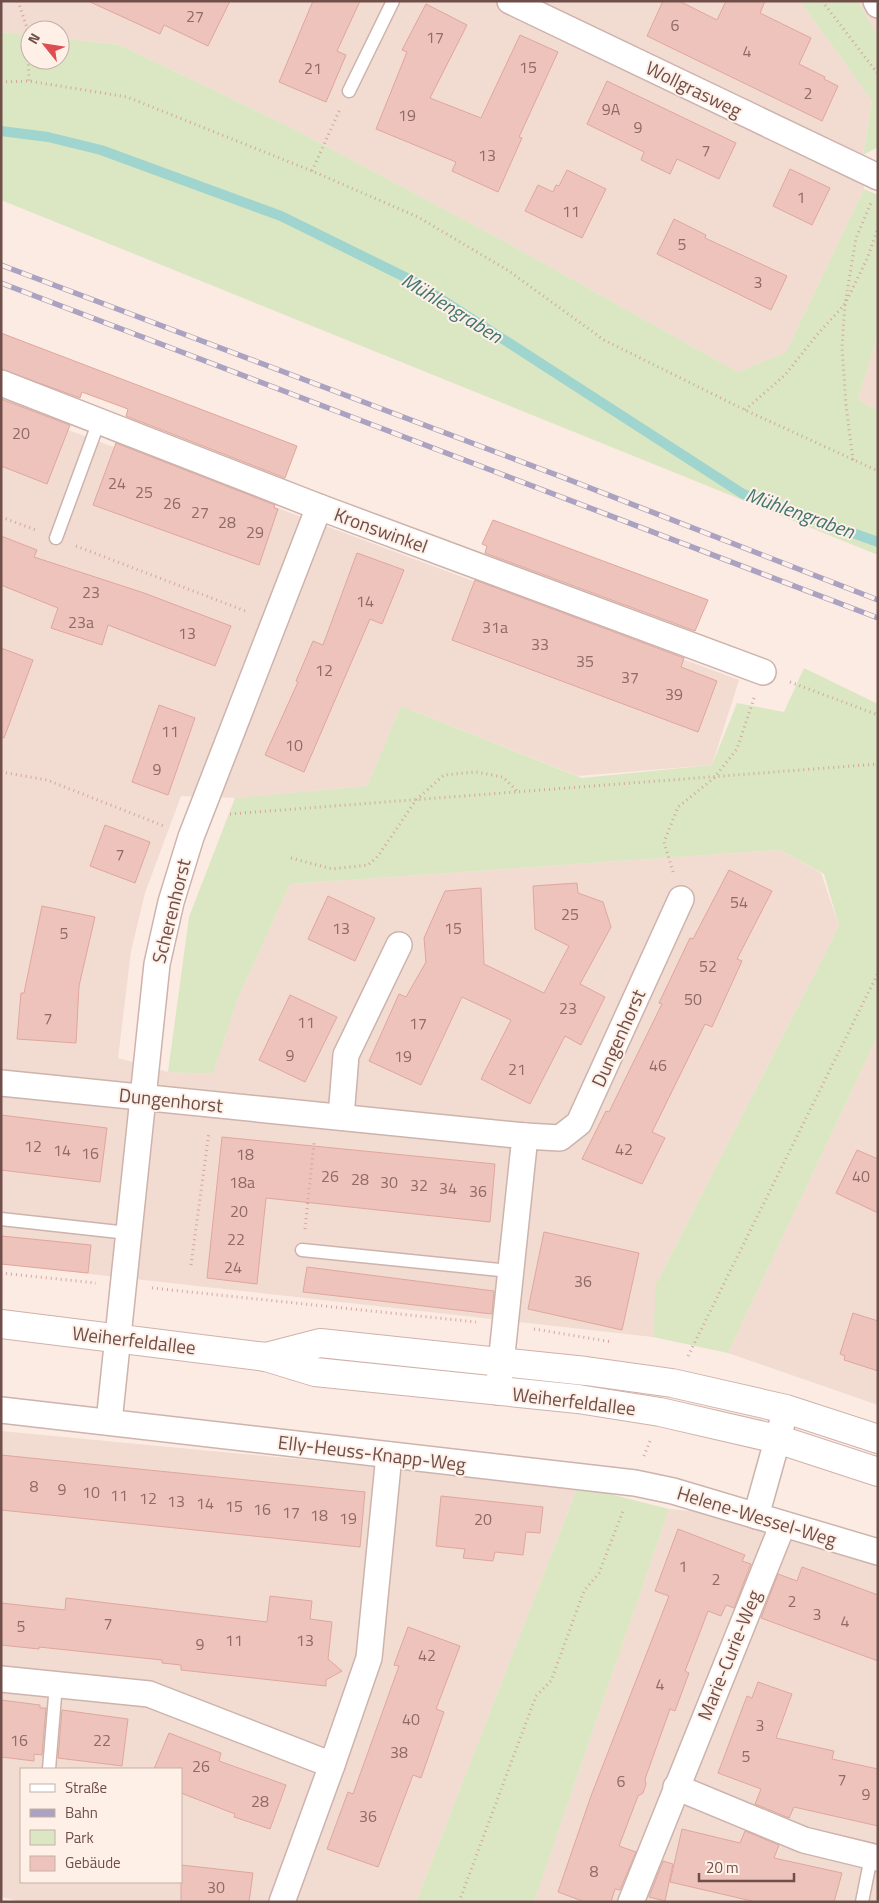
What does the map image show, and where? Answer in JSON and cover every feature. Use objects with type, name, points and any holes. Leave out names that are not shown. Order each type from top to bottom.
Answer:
[{"type":"main road","name":"Weiherfeldallee","points":[[1,1324],[266,1357],[315,1372],[578,1399],[660,1412],[777,1439],[878,1472]]},
{"type":"main road","name":"Weiherfeldallee","points":[[266,1357],[320,1343],[586,1371],[672,1383],[786,1409],[878,1439]]},
{"type":"street","name":"Wollgrasweg","points":[[510,1],[876,186]]},
{"type":"street","points":[[876,1],[878,5]]},
{"type":"street","name":"Kronswinkel","points":[[1,383],[319,507],[762,672]]},
{"type":"street","name":"Scherenhorst","points":[[118,1338],[122,1285],[157,964],[171,902],[195,826],[319,507]]},
{"type":"street","name":"Dungenhorst","points":[[1,1083],[560,1138],[579,1123],[681,899]]},
{"type":"street","points":[[329,1116],[346,1055],[399,945]]},
{"type":"street","points":[[498,1392],[525,1136]]},
{"type":"street","points":[[109,1422],[118,1338]]},
{"type":"street","points":[[756,1516],[786,1409]]},
{"type":"street","name":"Elly-Heuss-Knapp-Weg","points":[[1,1410],[635,1483]]},
{"type":"street","points":[[282,1902],[369,1658],[389,1455]]},
{"type":"street","name":"Helene-Wessel-Weg","points":[[635,1483],[673,1491],[878,1552]]},
{"type":"street","name":"Marie-Curie-Weg","points":[[631,1902],[782,1524]]},
{"type":"street","points":[[1,1679],[149,1694],[332,1765]]},
{"type":"street","points":[[676,1787],[804,1840],[874,1858]]},
{"type":"lane","points":[[349,91],[393,1]]},
{"type":"lane","points":[[56,538],[99,421]]},
{"type":"lane","points":[[1,1219],[128,1233]]},
{"type":"lane","points":[[302,1250],[510,1271]]},
{"type":"lane","points":[[50,1768],[56,1684]]},
{"type":"lane","points":[[862,1902],[874,1858]]},
{"type":"path","points":[[18,1],[27,28],[29,82]]},
{"type":"path","points":[[822,1],[878,74]]},
{"type":"path","points":[[1,82],[29,82],[126,97],[312,171],[418,217],[509,271],[604,340],[745,410],[878,471]]},
{"type":"path","points":[[312,171],[349,91]]},
{"type":"path","points":[[853,460],[846,405],[842,347],[845,304],[856,238],[876,186]]},
{"type":"path","points":[[745,410],[785,375],[845,304],[867,259],[878,228]]},
{"type":"path","points":[[79,547],[275,622]]},
{"type":"path","points":[[681,899],[664,842],[678,808],[714,778],[737,749],[762,672],[878,715]]},
{"type":"path","points":[[1,772],[47,780],[195,826],[416,800],[878,764]]},
{"type":"path","points":[[291,858],[332,869],[368,865],[378,856],[416,800],[444,775],[476,772],[503,778],[519,792]]},
{"type":"path","points":[[672,1383],[689,1354],[878,973]]},
{"type":"path","points":[[191,1265],[213,1104]]},
{"type":"path","points":[[302,1250],[329,1116]]},
{"type":"path","points":[[1,1273],[122,1285]]},
{"type":"path","points":[[459,1902],[536,1696],[551,1681],[584,1591],[599,1573],[635,1483],[660,1412]]},
{"type":"shaded area","points":[[1,1],[800,1],[872,101],[863,155],[864,189],[786,352],[738,372],[502,240],[290,127],[120,45],[70,39],[70,20],[20,20],[20,34],[1,32]]},
{"type":"shaded area","points":[[858,1],[878,1],[878,37]]},
{"type":"shaded area","points":[[878,333],[878,410],[858,400]]},
{"type":"shaded area","points":[[1,405],[739,680],[712,765],[578,776],[401,706],[367,786],[238,798],[181,796],[145,893],[131,951],[118,1058],[168,1072],[213,1074],[238,998],[290,884],[780,850],[821,873],[839,926],[657,1282],[653,1337],[1,1264]]},
{"type":"shaded area","points":[[878,1035],[878,1405],[728,1353]]},
{"type":"shaded area","points":[[1,1431],[578,1486],[416,1902],[23,1902],[1,1897]]},
{"type":"shaded area","points":[[669,1509],[702,1512],[878,1566],[878,1902],[534,1902]]},
{"type":"green space","points":[[800,1],[858,1],[878,37],[878,147],[863,155],[872,101]]},
{"type":"green space","points":[[1,32],[20,34],[20,70],[70,70],[70,39],[120,45],[290,127],[502,240],[738,372],[786,352],[864,189],[878,195],[878,333],[858,400],[878,410],[878,555],[1,200]]},
{"type":"green space","points":[[804,668],[878,704],[878,1035],[728,1353],[653,1337],[656,1284],[839,926],[824,874],[780,850],[290,884],[238,998],[213,1074],[168,1072],[189,917],[235,798],[367,786],[401,706],[582,778],[712,765],[737,703],[784,712]]},
{"type":"green space","points":[[578,1486],[669,1509],[534,1902],[416,1902]]},
{"type":"building","points":[[88,1],[230,1],[208,46],[164,25],[160,34]]},
{"type":"building","points":[[313,1],[360,1],[337,51],[346,55],[326,102],[279,82]]},
{"type":"building","points":[[663,1],[679,1],[717,20],[726,1],[765,1],[760,13],[811,38],[799,64],[838,86],[822,121],[647,36]]},
{"type":"building","points":[[426,4],[467,25],[430,98],[481,118],[520,35],[558,52],[519,137],[522,138],[498,192],[452,171],[456,162],[376,129],[407,52],[402,50]]},
{"type":"building","points":[[607,81],[736,143],[719,179],[677,159],[670,174],[641,160],[644,152],[587,124]]},
{"type":"building","points":[[790,169],[830,188],[812,225],[773,206]]},
{"type":"building","points":[[567,170],[606,189],[582,238],[525,211],[538,185],[553,192],[556,185],[559,186]]},
{"type":"building","points":[[674,219],[706,235],[705,238],[787,276],[771,310],[657,254]]},
{"type":"building","points":[[1,333],[297,446],[285,478],[126,416],[128,409],[82,392],[80,398],[1,369]]},
{"type":"building","points":[[1,399],[70,425],[47,484],[1,466]]},
{"type":"building","points":[[116,443],[275,505],[274,508],[278,509],[259,565],[93,505]]},
{"type":"building","points":[[493,520],[708,600],[695,631],[485,553],[487,546],[482,544]]},
{"type":"building","points":[[1,536],[37,550],[34,557],[144,593],[231,626],[215,666],[108,625],[102,645],[51,628],[58,608],[1,585]]},
{"type":"building","points":[[357,553],[404,570],[382,624],[370,619],[304,772],[265,755],[298,682],[296,681],[313,641],[323,645]]},
{"type":"building","points":[[475,580],[684,658],[681,667],[717,681],[698,732],[452,640]]},
{"type":"building","points":[[1,648],[33,660],[4,738],[1,737]]},
{"type":"building","points":[[159,705],[195,718],[168,795],[132,782]]},
{"type":"building","points":[[105,825],[150,842],[135,883],[90,866]]},
{"type":"building","points":[[729,870],[772,891],[737,959],[742,961],[712,1027],[705,1024],[652,1132],[665,1138],[642,1184],[582,1159],[606,1111],[609,1112],[662,1004],[659,1003],[690,938],[693,939]]},
{"type":"building","points":[[577,883],[578,893],[603,902],[611,927],[580,984],[605,997],[581,1045],[565,1036],[530,1104],[481,1079],[511,1020],[462,997],[421,1085],[369,1061],[399,994],[406,997],[426,962],[424,938],[445,891],[481,888],[484,964],[544,993],[569,946],[535,929],[533,886]]},
{"type":"building","points":[[328,896],[375,918],[355,961],[308,939]]},
{"type":"building","points":[[42,906],[95,917],[79,986],[76,1043],[17,1039],[21,993],[24,993]]},
{"type":"building","points":[[290,995],[337,1017],[305,1082],[259,1060]]},
{"type":"building","points":[[1,1115],[107,1128],[100,1182],[1,1170]]},
{"type":"building","points":[[222,1137],[495,1164],[490,1222],[266,1198],[257,1284],[207,1278]]},
{"type":"building","points":[[857,1150],[878,1159],[878,1213],[836,1193]]},
{"type":"building","points":[[544,1232],[639,1253],[622,1330],[528,1309]]},
{"type":"building","points":[[1,1236],[91,1245],[88,1273],[1,1264]]},
{"type":"building","points":[[307,1267],[494,1291],[492,1314],[303,1292]]},
{"type":"building","points":[[853,1313],[878,1321],[878,1371],[844,1360],[845,1356],[840,1354]]},
{"type":"building","points":[[1,1455],[365,1492],[360,1547],[1,1510]]},
{"type":"building","points":[[441,1496],[543,1507],[540,1533],[526,1532],[523,1555],[495,1552],[493,1561],[463,1558],[465,1549],[436,1546]]},
{"type":"building","points":[[678,1529],[745,1555],[742,1561],[751,1564],[734,1608],[726,1605],[721,1616],[708,1611],[685,1671],[689,1673],[675,1711],[670,1709],[645,1779],[646,1784],[643,1793],[638,1796],[619,1846],[636,1852],[620,1890],[615,1889],[611,1902],[585,1902],[558,1892],[591,1796],[669,1596],[655,1591]]},
{"type":"building","points":[[802,1567],[878,1595],[878,1661],[761,1618],[778,1574],[797,1581]]},
{"type":"building","points":[[270,1596],[312,1601],[310,1619],[332,1622],[328,1659],[342,1671],[326,1680],[326,1686],[181,1670],[181,1665],[162,1663],[162,1660],[39,1647],[39,1649],[1,1645],[1,1603],[65,1610],[66,1598],[267,1622]]},
{"type":"building","points":[[408,1627],[460,1646],[436,1709],[444,1712],[421,1778],[413,1775],[378,1867],[327,1849],[348,1792],[353,1794],[399,1666],[394,1665]]},
{"type":"building","points":[[758,1682],[792,1694],[776,1738],[834,1751],[832,1759],[878,1769],[878,1826],[794,1807],[789,1818],[755,1804],[761,1789],[718,1773],[747,1696],[752,1698]]},
{"type":"building","points":[[1,1700],[40,1705],[40,1708],[46,1708],[42,1755],[34,1754],[34,1761],[1,1757]]},
{"type":"building","points":[[62,1710],[128,1719],[122,1766],[58,1758]]},
{"type":"building","points":[[169,1733],[221,1753],[219,1761],[286,1785],[270,1829],[234,1817],[235,1814],[182,1793],[182,1768],[154,1768]]},
{"type":"building","points":[[682,1829],[740,1843],[745,1831],[779,1845],[774,1858],[842,1873],[834,1902],[756,1902],[670,1882]]},
{"type":"building","points":[[663,1861],[673,1864],[665,1901],[649,1897]]},
{"type":"building","points":[[182,1865],[253,1873],[249,1902],[181,1902]]},
{"type":"waterway","name":"Mühlengraben","points":[[1,131],[48,137],[101,150],[281,216],[413,281],[743,494],[878,542]]},
{"type":"railway","points":[[1,265],[562,477],[878,600]]},
{"type":"railway","points":[[1,283],[878,618]]}]
